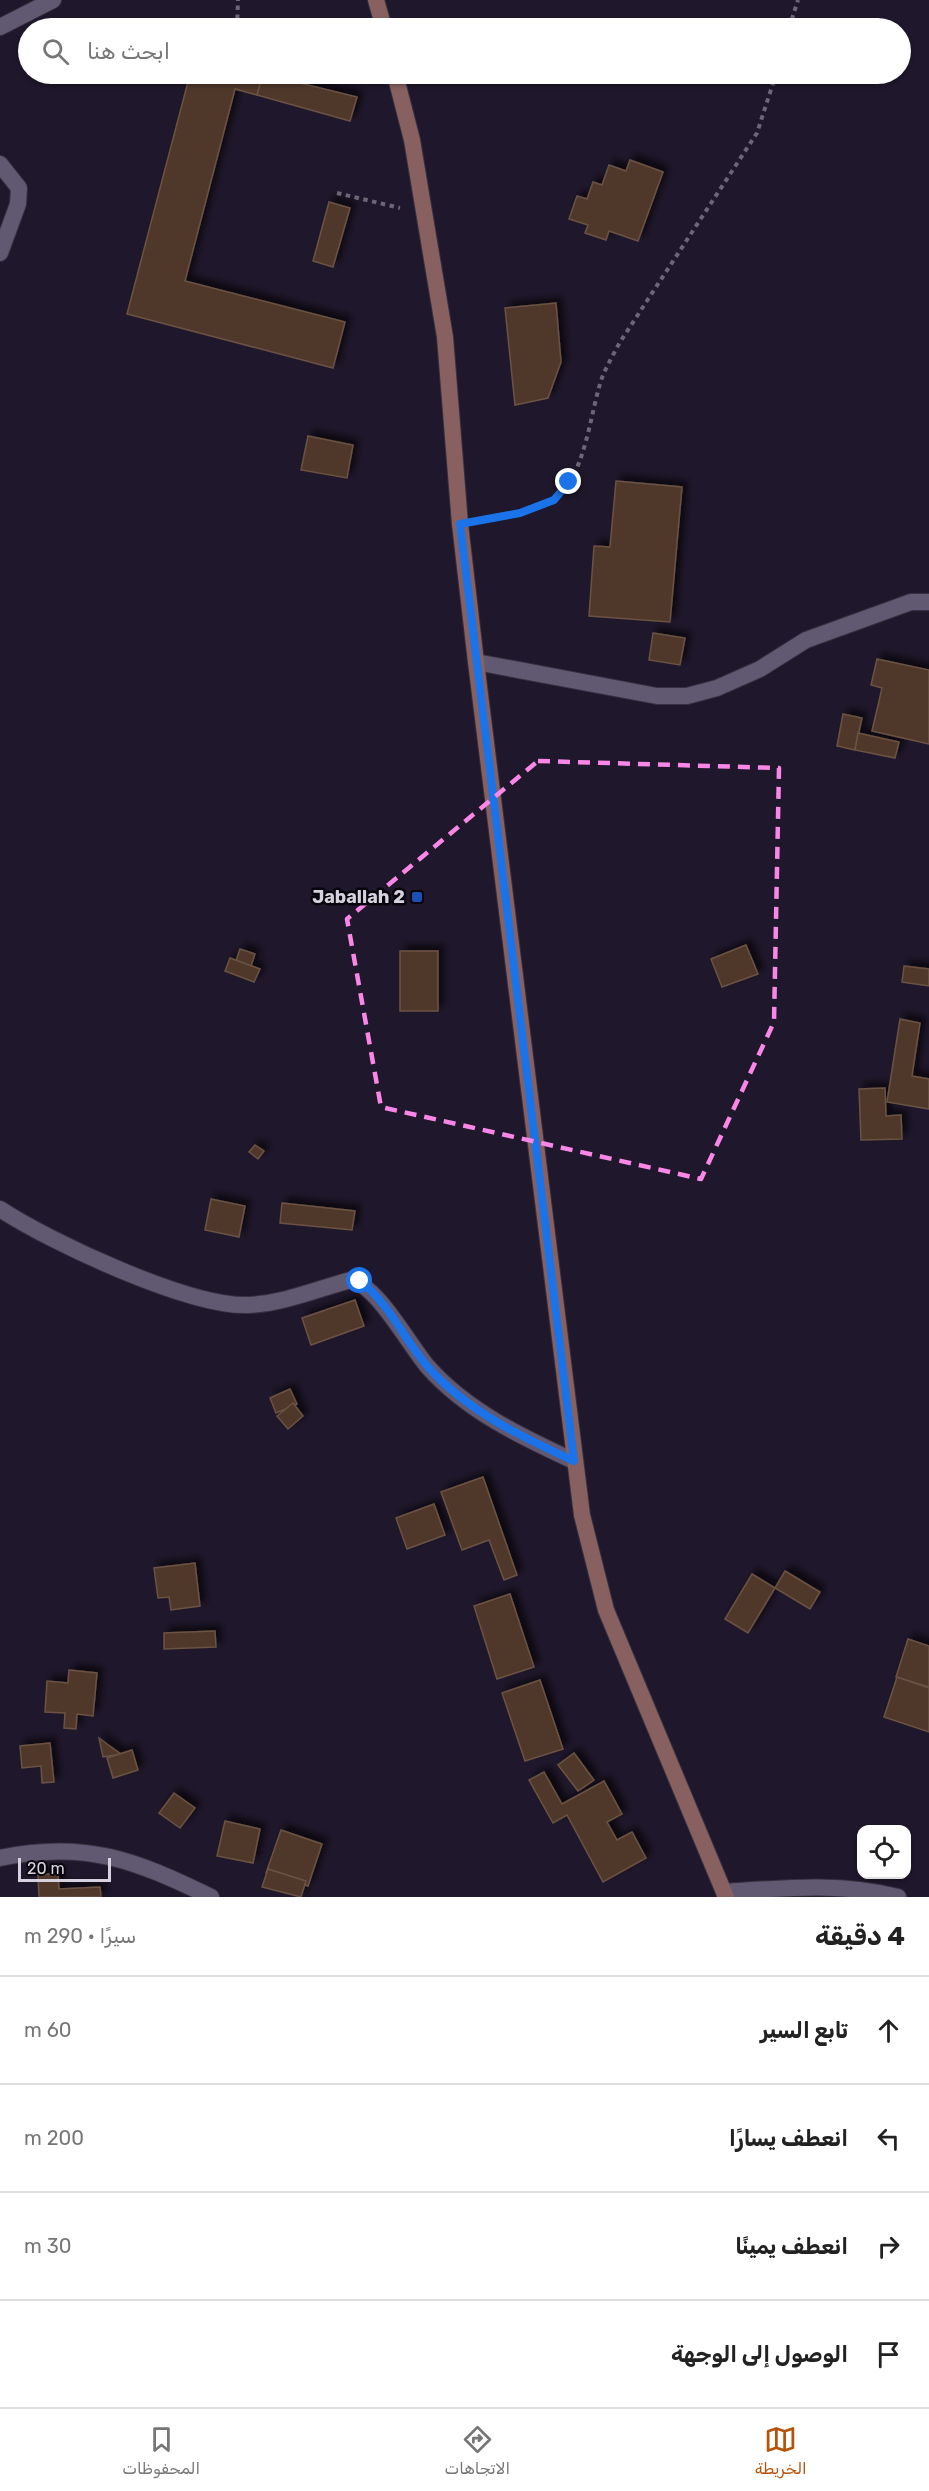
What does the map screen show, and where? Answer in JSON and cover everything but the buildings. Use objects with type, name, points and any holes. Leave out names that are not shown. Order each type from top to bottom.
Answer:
[{"type":"main road","points":[[376,0],[381,18]]},
{"type":"main road","points":[[398,84],[412,140],[426,213],[445,337],[460,524],[476,662],[582,1515],[606,1610],[725,1894]]},
{"type":"street","points":[[0,27],[52,0]]},
{"type":"street","points":[[0,164],[19,188],[18,204],[0,254]]},
{"type":"street","points":[[476,662],[657,696],[687,696],[717,688],[760,669],[806,640],[865,617],[911,602],[929,603]]},
{"type":"street","points":[[0,1209],[44,1235],[204,1300],[249,1305],[288,1299],[351,1280],[360,1281],[376,1296],[409,1345],[456,1392],[513,1432],[574,1461]]},
{"type":"street","points":[[0,1858],[40,1851],[76,1850],[142,1867],[211,1897]]},
{"type":"street","points":[[725,1894],[819,1887],[879,1892],[898,1897]]},
{"type":"path","points":[[237,18],[238,0]]},
{"type":"path","points":[[792,18],[798,0]]},
{"type":"path","points":[[460,524],[520,513],[554,500],[569,482],[586,444],[604,374],[620,342],[757,133],[773,84]]},
{"type":"path","points":[[337,193],[426,213]]},
{"type":"highlighted area","points":[[538,761],[779,768],[774,1022],[701,1179],[381,1107],[347,919]]},
{"type":"place","name":"Jaballah 2","points":[[417,897]]},
{"type":"route","points":[[360,1281],[371,1289],[409,1345],[431,1370],[456,1392],[513,1432],[574,1461],[460,524],[520,513],[554,500],[569,482]]}]
